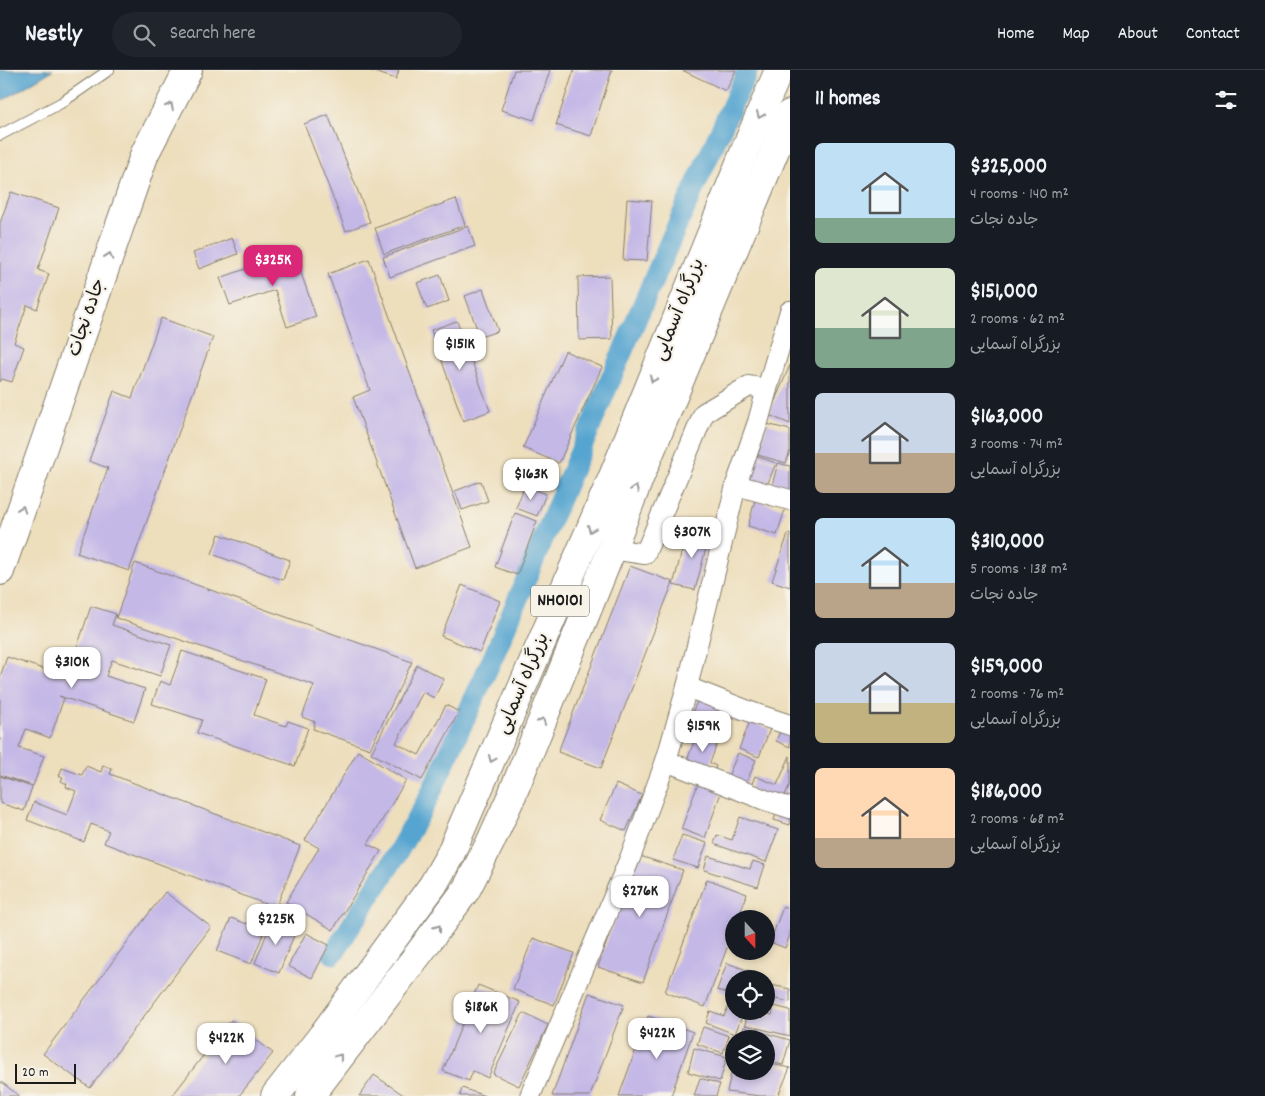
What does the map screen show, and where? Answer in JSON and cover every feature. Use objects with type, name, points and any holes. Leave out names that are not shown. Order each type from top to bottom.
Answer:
[{"type":"main road","name":"جاده نجات","points":[[0,572],[145,153],[188,70]]},
{"type":"main road","name":"بزرگراه آسمایی","points":[[275,1096],[322,1036],[433,884],[450,855],[614,474],[779,70]]},
{"type":"main road","name":"بزرگراه آسمایی","points":[[310,1096],[466,890],[490,843],[512,795],[639,479],[790,114]]},
{"type":"street","points":[[530,1096],[630,858],[666,761],[687,687],[736,485],[758,422],[790,311]]},
{"type":"street","points":[[612,549],[645,554],[704,413],[748,386],[767,389]]},
{"type":"street","points":[[736,485],[790,500]]},
{"type":"street","points":[[687,687],[756,714],[790,724]]},
{"type":"street","points":[[666,761],[790,808]]},
{"type":"lane","points":[[0,135],[61,103],[109,70]]},
{"type":"water","points":[[0,70],[53,70],[0,102]]},
{"type":"building","points":[[368,70],[399,70],[396,79]]},
{"type":"building","points":[[514,70],[550,70],[534,120],[501,110]]},
{"type":"building","points":[[574,70],[612,70],[591,136],[556,125]]},
{"type":"building","points":[[682,70],[736,70],[726,91]]},
{"type":"building","points":[[328,115],[370,222],[346,231],[304,124]]},
{"type":"building","points":[[11,192],[59,208],[38,270],[49,274],[37,309],[27,305],[14,343],[24,347],[12,382],[2,379],[0,382],[0,223]]},
{"type":"building","points":[[456,199],[465,225],[384,254],[375,228]]},
{"type":"building","points":[[627,199],[652,201],[647,261],[623,260]]},
{"type":"building","points":[[468,226],[475,246],[390,277],[383,257]]},
{"type":"building","points":[[232,238],[238,254],[199,269],[193,253]]},
{"type":"building","points":[[294,252],[316,317],[287,327],[275,290],[230,305],[220,278]]},
{"type":"building","points":[[369,259],[472,547],[415,568],[353,397],[370,390],[328,274]]},
{"type":"building","points":[[440,275],[449,301],[427,309],[417,283]]},
{"type":"building","points":[[610,276],[612,339],[579,340],[578,277]]},
{"type":"building","points":[[483,289],[498,331],[480,337],[465,296]]},
{"type":"building","points":[[161,318],[213,337],[129,571],[77,553],[108,468],[89,461],[114,391],[132,398]]},
{"type":"building","points":[[457,321],[490,411],[463,421],[431,330]]},
{"type":"building","points":[[565,351],[602,367],[559,463],[523,448]]},
{"type":"building","points":[[790,365],[790,424],[769,415]]},
{"type":"building","points":[[767,424],[790,430],[790,451],[786,463],[758,455]]},
{"type":"building","points":[[756,456],[776,463],[766,488],[747,481]]},
{"type":"building","points":[[778,463],[790,466],[790,492],[771,489]]},
{"type":"building","points":[[481,481],[488,501],[462,510],[455,491]]},
{"type":"building","points":[[525,485],[546,494],[537,516],[516,508]]},
{"type":"building","points":[[755,500],[785,509],[777,535],[748,526]]},
{"type":"building","points":[[515,513],[537,521],[517,575],[495,567]]},
{"type":"building","points":[[688,528],[710,533],[695,590],[673,585]]},
{"type":"building","points":[[219,534],[290,560],[283,580],[212,554]]},
{"type":"building","points":[[788,534],[790,534],[790,587],[772,581]]},
{"type":"building","points":[[135,563],[412,662],[370,749],[313,729],[315,722],[302,717],[314,685],[116,618]]},
{"type":"building","points":[[630,566],[673,582],[601,768],[558,752]]},
{"type":"building","points":[[462,585],[500,601],[480,652],[441,636]]},
{"type":"building","points":[[91,606],[116,614],[112,625],[171,645],[160,676],[112,660],[106,676],[145,689],[134,721],[59,696],[64,698],[50,738],[26,729],[19,748],[44,756],[33,786],[0,775],[0,677],[7,657],[67,677]]},
{"type":"building","points":[[182,651],[266,679],[254,715],[286,726],[288,721],[308,728],[295,766],[197,733],[202,720],[152,704],[160,681],[170,685]]},
{"type":"building","points":[[417,665],[444,679],[434,698],[423,692],[396,743],[419,755],[446,705],[459,712],[422,780],[371,753]]},
{"type":"building","points":[[700,695],[742,714],[739,721],[724,715],[716,733],[689,720]]},
{"type":"building","points":[[750,721],[770,729],[759,757],[739,749]]},
{"type":"building","points":[[782,727],[790,730],[790,747],[776,741]]},
{"type":"building","points":[[697,734],[718,741],[710,763],[716,766],[714,773],[686,763]]},
{"type":"building","points":[[358,751],[406,780],[368,844],[381,851],[333,930],[286,902],[319,848],[305,840]]},
{"type":"building","points":[[738,753],[756,760],[745,786],[727,779]]},
{"type":"building","points":[[790,756],[790,784],[782,802],[750,789],[755,776],[777,785]]},
{"type":"building","points":[[103,765],[112,769],[110,774],[300,846],[276,908],[104,843],[109,831],[91,824],[84,842],[27,820],[34,802],[67,815],[76,791],[66,787],[67,784],[61,781],[63,777],[59,776],[62,768],[82,775],[86,766],[101,772]]},
{"type":"building","points":[[0,776],[32,787],[24,811],[0,803]]},
{"type":"building","points":[[700,779],[723,787],[705,838],[681,829]]},
{"type":"building","points":[[616,784],[642,795],[626,831],[600,820]]},
{"type":"building","points":[[778,809],[790,813],[790,825],[774,820]]},
{"type":"building","points":[[740,817],[778,830],[766,862],[714,844],[717,835],[732,840]]},
{"type":"building","points":[[682,835],[707,843],[698,868],[673,860]]},
{"type":"building","points":[[637,855],[683,870],[643,982],[598,967]]},
{"type":"building","points":[[708,856],[750,869],[753,861],[765,865],[758,887],[704,870]]},
{"type":"building","points":[[707,879],[747,894],[741,910],[725,910],[725,953],[705,1007],[665,992]]},
{"type":"building","points":[[165,892],[211,927],[90,1088],[43,1054]]},
{"type":"building","points":[[783,907],[790,909],[790,935],[785,948],[775,944],[775,929]]},
{"type":"building","points":[[251,913],[269,920],[251,964],[217,951],[231,918],[247,924]]},
{"type":"building","points":[[273,918],[297,928],[279,973],[255,963]]},
{"type":"building","points":[[306,933],[329,945],[312,978],[288,966]]},
{"type":"building","points":[[533,938],[574,953],[554,1005],[513,989]]},
{"type":"building","points":[[727,963],[747,970],[725,970],[725,992],[717,990]]},
{"type":"building","points":[[478,985],[520,1002],[488,1078],[473,1071],[469,1081],[443,1071]]},
{"type":"building","points":[[775,986],[790,989],[790,1002],[775,999]]},
{"type":"building","points":[[589,993],[624,1005],[590,1096],[552,1096]]},
{"type":"building","points":[[775,1006],[790,1010],[790,1036],[775,1032],[775,1030],[765,1030],[745,1025],[746,1020],[775,1020]]},
{"type":"building","points":[[710,1011],[724,1016],[725,1014],[725,1020],[740,1020],[737,1030],[725,1030],[706,1023]]},
{"type":"building","points":[[523,1013],[548,1025],[519,1086],[493,1074]]},
{"type":"building","points":[[648,1016],[693,1032],[671,1096],[619,1096]]},
{"type":"building","points":[[231,1020],[273,1053],[239,1096],[172,1096]]},
{"type":"building","points":[[703,1027],[725,1035],[723,1053],[697,1044]]},
{"type":"building","points":[[744,1027],[755,1030],[743,1030]]},
{"type":"building","points":[[775,1036],[790,1040],[783,1065],[775,1063]]},
{"type":"building","points":[[694,1048],[725,1056],[720,1081],[688,1072]]},
{"type":"building","points":[[775,1065],[790,1068],[778,1096],[727,1092],[730,1080],[775,1080]]},
{"type":"building","points":[[374,1075],[405,1096],[359,1096]]},
{"type":"building","points":[[700,1078],[720,1084],[716,1096],[694,1096]]},
{"type":"building","points":[[0,1081],[19,1096],[0,1096]]},
{"type":"building","points":[[462,1088],[485,1096],[460,1096]]},
{"type":"waterway","points":[[333,954],[395,857],[428,799],[494,655],[671,239],[748,70]]}]
